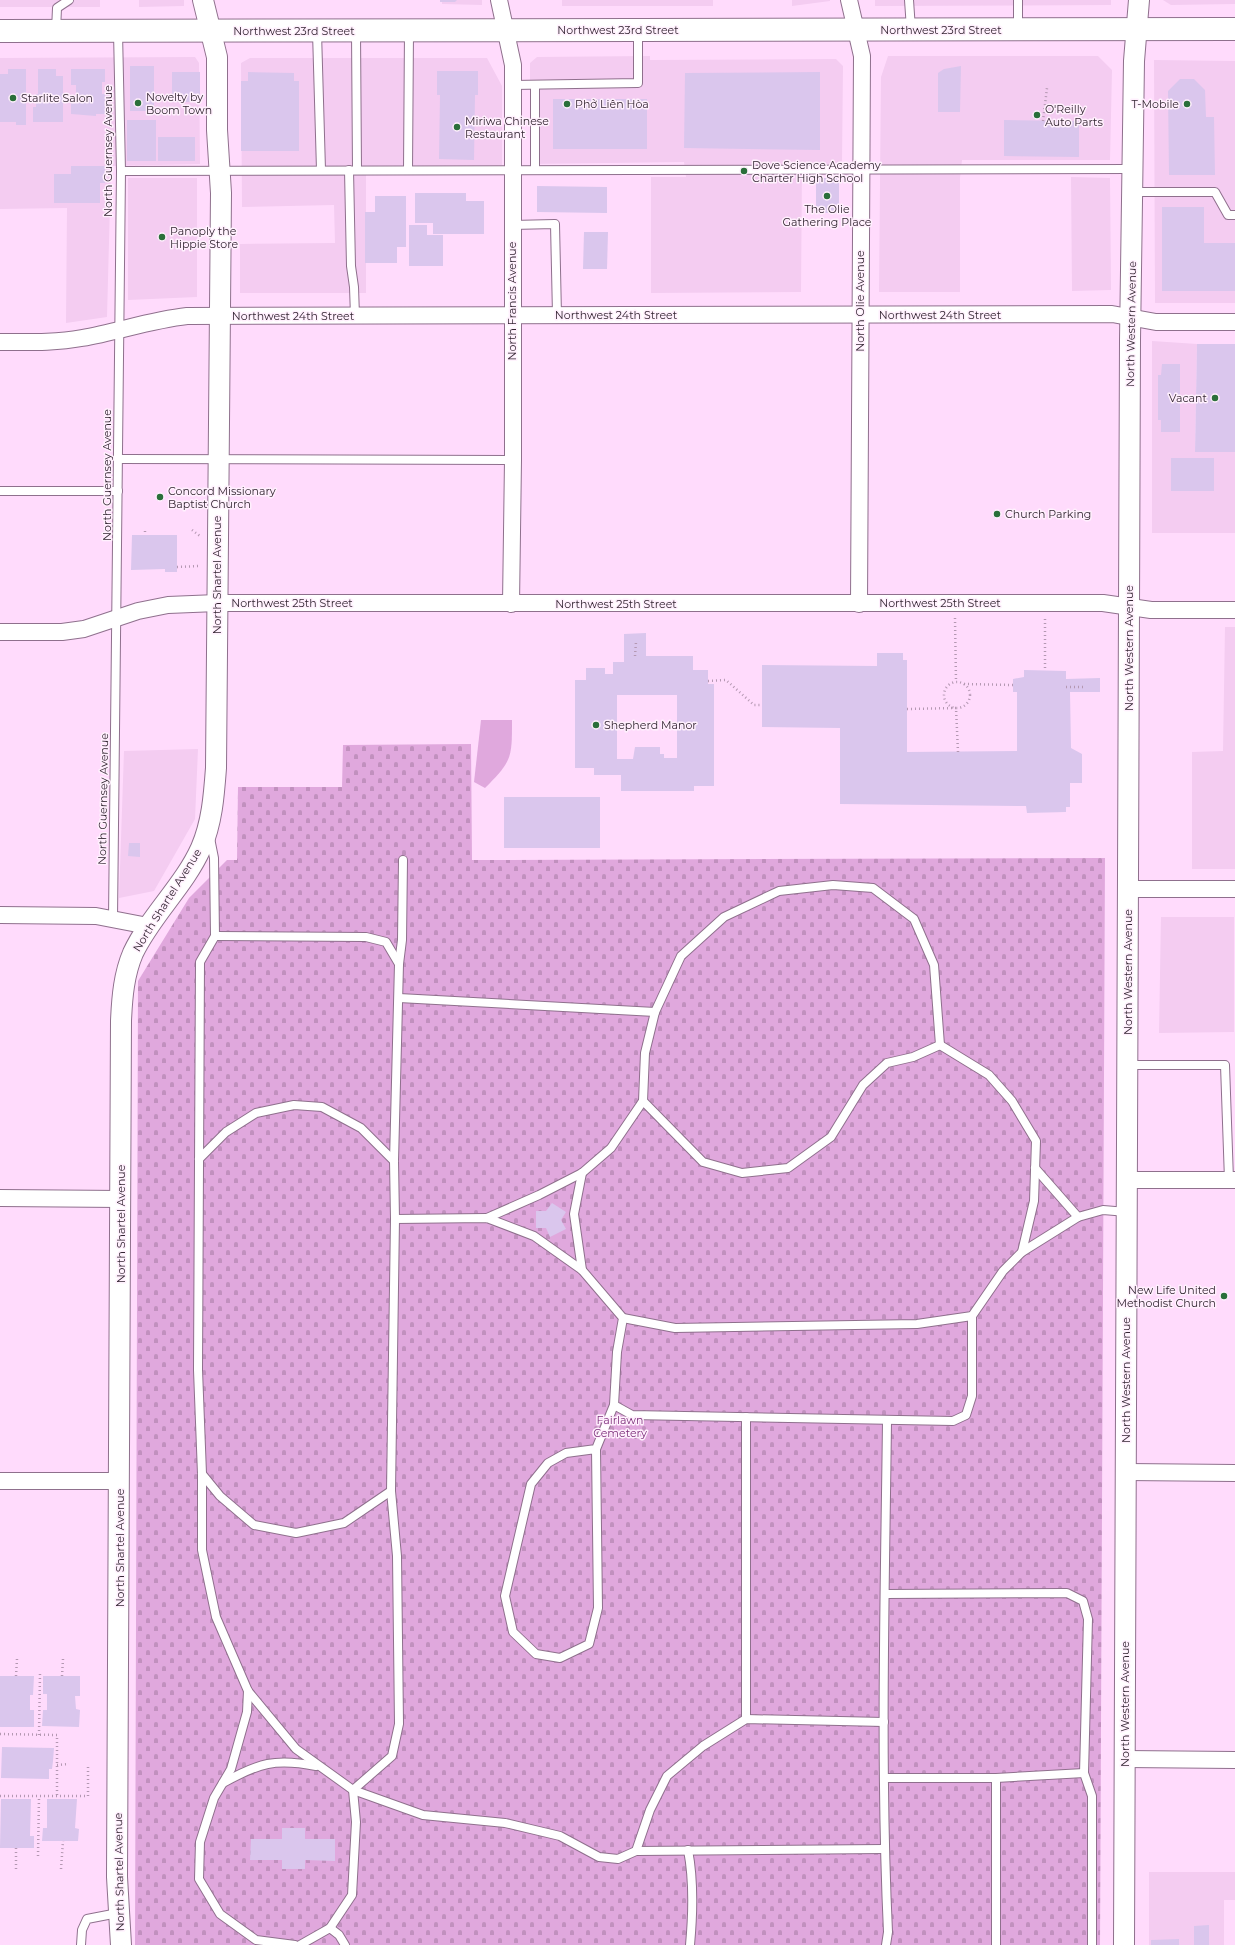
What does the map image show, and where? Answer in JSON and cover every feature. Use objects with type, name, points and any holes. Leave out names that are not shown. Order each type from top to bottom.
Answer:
[{"type":"main road","name":"Northwest 23rd Street","points":[[0,32],[1235,29]]},
{"type":"street","name":"North Shartel Avenue","points":[[120,1945],[118,1913],[121,1021],[123,992],[125,976],[133,953],[148,926],[193,863],[201,847],[208,826],[214,793],[216,768],[220,171],[217,130],[216,57],[203,0]]},
{"type":"street","name":"North Francis Avenue","points":[[499,0],[513,65],[513,460],[511,604]]},
{"type":"street","name":"North Olie Avenue","points":[[849,0],[862,56],[858,604]]},
{"type":"street","name":"North Western Avenue","points":[[1124,1945],[1131,317],[1134,61],[1139,0]]},
{"type":"street","name":"Northwest 24th Street","points":[[0,342],[48,342],[81,339],[168,318],[187,316],[1112,314],[1156,322],[1235,322]]},
{"type":"street","name":"Northwest 25th Street","points":[[0,632],[62,632],[84,629],[138,611],[168,606],[217,603],[1103,603],[1152,610],[1235,610]]},
{"type":"street","points":[[1128,889],[1235,889]]},
{"type":"street","points":[[0,915],[96,916],[148,926]]},
{"type":"street","points":[[1127,1180],[1232,1180]]},
{"type":"street","points":[[0,1198],[121,1199]]},
{"type":"street","points":[[1126,1472],[1235,1473]]},
{"type":"street","points":[[0,1481],[120,1481]]},
{"type":"street","points":[[1124,1759],[1235,1760]]},
{"type":"lane","points":[[56,31],[57,8],[69,0]]},
{"type":"lane","points":[[909,0],[911,30]]},
{"type":"lane","points":[[1018,0],[1018,29]]},
{"type":"lane","points":[[408,170],[409,30]]},
{"type":"lane","points":[[513,85],[638,82],[638,30]]},
{"type":"lane","name":"North Guernsey Avenue","points":[[113,919],[117,618],[118,331],[121,171],[118,31]]},
{"type":"lane","points":[[317,31],[321,170]]},
{"type":"lane","points":[[355,316],[354,287],[351,266],[356,31]]},
{"type":"lane","points":[[535,85],[535,170]]},
{"type":"lane","points":[[121,171],[1133,170]]},
{"type":"lane","points":[[1133,192],[1215,192],[1228,215],[1235,215]]},
{"type":"lane","points":[[512,225],[555,224],[556,315]]},
{"type":"lane","points":[[118,459],[513,460]]},
{"type":"lane","points":[[0,491],[118,491]]},
{"type":"lane","points":[[208,826],[214,858],[215,936],[200,962],[198,1370],[202,1474],[202,1550],[216,1617],[248,1691],[296,1749],[319,1766],[354,1790],[423,1815],[505,1824],[560,1836],[599,1857],[618,1859],[636,1851],[884,1849]]},
{"type":"lane","points":[[354,1790],[392,1756],[398,1724],[397,1556],[391,1491],[395,1219],[394,1161],[399,998],[398,964],[402,940],[404,860]]},
{"type":"lane","points":[[487,1218],[539,1195],[582,1173],[611,1148],[643,1101],[645,1053],[655,1012],[682,956],[724,917],[779,891],[833,885],[873,888],[914,919],[934,965],[940,1045]]},
{"type":"lane","points":[[215,936],[366,937],[386,942],[398,964]]},
{"type":"lane","points":[[399,998],[655,1012]]},
{"type":"lane","points":[[643,1101],[703,1162],[742,1173],[788,1168],[831,1137],[864,1085],[887,1063],[913,1057],[940,1045]]},
{"type":"lane","points":[[940,1045],[989,1075],[1012,1101],[1036,1141],[1034,1201],[1022,1252]]},
{"type":"lane","points":[[1128,1065],[1226,1065],[1232,1180]]},
{"type":"lane","points":[[199,1159],[226,1132],[256,1113],[294,1105],[322,1107],[361,1128],[394,1161]]},
{"type":"lane","points":[[1035,1168],[1078,1217]]},
{"type":"lane","points":[[582,1173],[574,1214],[582,1270]]},
{"type":"lane","points":[[614,1405],[632,1415],[887,1421],[953,1421],[966,1415],[972,1396],[972,1316],[1003,1271],[1022,1252],[1078,1217],[1103,1210],[1127,1212]]},
{"type":"lane","points":[[395,1219],[487,1218],[534,1236],[582,1270],[623,1318],[675,1328],[917,1324],[972,1316]]},
{"type":"lane","points":[[596,1449],[566,1452],[548,1463],[531,1484],[505,1596],[513,1632],[536,1654],[560,1658],[589,1644],[598,1608],[596,1449],[614,1405],[617,1352],[623,1318]]},
{"type":"lane","points":[[746,1417],[746,1719]]},
{"type":"lane","points":[[886,1945],[888,1932],[884,1849],[884,1722],[887,1421]]},
{"type":"lane","points":[[202,1474],[220,1496],[254,1525],[296,1533],[344,1523],[391,1491]]},
{"type":"lane","points":[[886,1594],[1068,1593],[1083,1601],[1088,1619],[1084,1773],[1092,1796],[1092,1945]]},
{"type":"lane","points":[[248,1691],[247,1712],[231,1769],[214,1798],[200,1842],[199,1879],[220,1914],[256,1940],[295,1945]]},
{"type":"lane","points":[[636,1851],[650,1810],[667,1776],[703,1746],[746,1719],[884,1722]]},
{"type":"lane","points":[[223,1783],[250,1768],[275,1762],[294,1762],[319,1766]]},
{"type":"lane","points":[[884,1778],[996,1778],[1084,1773]]},
{"type":"lane","points":[[996,1778],[996,1945]]},
{"type":"lane","points":[[300,1945],[330,1928],[352,1895],[356,1822],[354,1790]]},
{"type":"lane","points":[[688,1850],[692,1872],[692,1923],[690,1945]]},
{"type":"lane","points":[[81,1945],[82,1930],[87,1919],[118,1913]]},
{"type":"lane","points":[[330,1928],[339,1935],[345,1945]]},
{"type":"path","points":[[1043,121],[1047,88]]},
{"type":"path","points":[[192,530],[201,537]]},
{"type":"path","points":[[177,567],[200,566],[200,559]]},
{"type":"path","points":[[1045,603],[1045,670]]},
{"type":"path","points":[[954,604],[956,682]]},
{"type":"path","points":[[635,656],[636,642]]},
{"type":"path","points":[[708,681],[726,680],[754,705],[762,705]]},
{"type":"path","points":[[956,708],[946,702],[944,694],[948,685],[956,682],[964,684],[1013,686]]},
{"type":"path","points":[[906,709],[956,708],[964,706],[970,699],[970,692],[964,684]]},
{"type":"path","points":[[1066,687],[1084,687]]},
{"type":"path","points":[[956,708],[958,752]]},
{"type":"path","points":[[16,1676],[17,1659]]},
{"type":"path","points":[[62,1676],[63,1659]]},
{"type":"path","points":[[40,1673],[40,1735]]},
{"type":"path","points":[[0,1734],[57,1735],[57,1797]]},
{"type":"path","points":[[57,1765],[69,1764]]},
{"type":"path","points":[[0,1796],[88,1796],[88,1764]]},
{"type":"path","points":[[38,1856],[39,1797]]},
{"type":"path","points":[[61,1869],[63,1841]]},
{"type":"path","points":[[16,1848],[16,1869]]},
{"type":"shaded area","points":[[0,0],[100,0],[100,7],[0,7]]},
{"type":"shaded area","points":[[139,0],[184,0],[184,6],[139,7]]},
{"type":"shaded area","points":[[442,0],[482,0],[482,5],[442,4]]},
{"type":"shaded area","points":[[562,0],[713,0],[713,6],[562,6]]},
{"type":"shaded area","points":[[792,0],[830,0],[830,1],[792,6]]},
{"type":"shaded area","points":[[875,0],[1111,0],[1111,5],[875,6]]},
{"type":"shaded area","points":[[1163,0],[1235,0],[1235,4],[1171,5]]},
{"type":"shaded area","name":"Dove Science Academy Charter High School","points":[[650,56],[650,60],[836,59],[843,66],[842,161],[835,164],[802,164],[801,292],[651,293],[651,177],[686,177],[684,162],[530,164],[530,63],[537,57]]},
{"type":"shaded area","points":[[888,56],[1098,56],[1112,70],[1110,160],[962,160],[960,178],[960,292],[879,292],[881,77]]},
{"type":"shaded area","points":[[195,57],[199,63],[200,164],[111,166],[107,317],[66,323],[67,208],[0,209],[0,58]]},
{"type":"shaded area","points":[[250,58],[487,58],[502,86],[502,165],[366,166],[366,293],[240,293],[240,244],[335,243],[334,205],[242,207],[241,63]]},
{"type":"shaded area","points":[[1154,60],[1235,61],[1235,303],[1155,303]]},
{"type":"shaded area","points":[[1071,177],[1110,178],[1111,290],[1072,291]]},
{"type":"shaded area","name":"Panoply the Hippie Store","points":[[128,178],[197,178],[197,297],[128,300]]},
{"type":"shaded area","points":[[1152,341],[1197,344],[1195,452],[1235,452],[1235,533],[1152,533]]},
{"type":"shaded area","points":[[1225,627],[1235,627],[1235,869],[1192,869],[1192,752],[1223,751]]},
{"type":"shaded area","points":[[198,749],[195,819],[154,891],[119,898],[124,751]]},
{"type":"shaded area","points":[[1161,917],[1234,917],[1234,1032],[1159,1033]]},
{"type":"shaded area","points":[[1149,1872],[1235,1872],[1235,1900],[1224,1900],[1224,1945],[1149,1945]]},
{"type":"green space","points":[[481,720],[512,720],[512,743],[509,758],[501,771],[485,788],[474,782]]},
{"type":"green space","name":"Fairlawn Cemetery","points":[[471,744],[472,860],[1105,858],[1100,1945],[135,1945],[138,981],[189,898],[227,860],[237,860],[238,787],[342,787],[343,745]]},
{"type":"building","points":[[440,0],[457,0],[455,2],[440,2]]},
{"type":"building","points":[[130,66],[154,66],[154,111],[130,111]]},
{"type":"building","points":[[961,66],[960,112],[938,112],[938,73],[944,69]]},
{"type":"building","name":"Starlite Salon","points":[[8,69],[26,69],[26,125],[16,125],[16,122],[0,122],[0,74],[8,74]]},
{"type":"building","points":[[38,69],[56,69],[56,76],[63,76],[63,122],[33,122],[33,107],[36,107],[36,94],[38,94]]},
{"type":"building","points":[[71,69],[105,69],[105,82],[102,82],[102,94],[105,94],[105,114],[96,114],[96,116],[71,114],[71,101],[76,101],[76,85],[71,85]]},
{"type":"building","name":"Miriwa Chinese Restaurant","points":[[437,71],[478,71],[478,95],[475,95],[474,160],[439,159],[440,95],[437,95]]},
{"type":"building","points":[[172,72],[200,72],[200,102],[172,102]]},
{"type":"building","points":[[248,72],[294,73],[294,81],[299,81],[299,151],[241,151],[241,81],[248,81]]},
{"type":"building","points":[[820,72],[820,150],[684,148],[685,73]]},
{"type":"building","points":[[1180,79],[1194,79],[1205,90],[1206,117],[1214,117],[1215,175],[1169,175],[1168,91]]},
{"type":"building","points":[[553,99],[647,99],[647,149],[553,149]]},
{"type":"building","points":[[127,120],[156,120],[156,161],[127,161]]},
{"type":"building","name":"O'Reilly Auto Parts","points":[[1004,120],[1079,121],[1079,157],[1004,156]]},
{"type":"building","points":[[158,137],[195,137],[195,161],[158,161]]},
{"type":"building","points":[[71,166],[105,166],[105,183],[100,183],[100,203],[54,203],[54,174],[71,174]]},
{"type":"building","name":"The Olie Gathering Place","points":[[816,178],[839,178],[839,213],[816,213]]},
{"type":"building","points":[[537,186],[607,187],[607,213],[537,212]]},
{"type":"building","points":[[415,193],[466,193],[466,201],[484,201],[484,234],[433,234],[433,223],[415,223]]},
{"type":"building","points":[[375,196],[406,196],[406,247],[397,247],[397,263],[365,263],[365,212],[375,212]]},
{"type":"building","points":[[1162,207],[1204,207],[1204,243],[1235,243],[1235,291],[1162,291]]},
{"type":"building","points":[[409,225],[427,225],[427,235],[443,235],[443,266],[409,266]]},
{"type":"building","points":[[584,232],[608,232],[607,269],[583,269]]},
{"type":"building","name":"Vacant","points":[[1197,344],[1235,344],[1235,452],[1195,452]]},
{"type":"building","points":[[1162,364],[1180,364],[1180,432],[1161,432],[1161,420],[1158,420],[1158,375],[1161,375]]},
{"type":"building","points":[[1171,458],[1214,458],[1214,491],[1171,491]]},
{"type":"building","name":"Concord Missionary Baptist Church","points":[[132,535],[177,535],[177,572],[165,572],[165,569],[131,570]]},
{"type":"building","name":"Shepherd Manor","points":[[646,633],[646,656],[693,656],[693,670],[708,670],[708,684],[714,684],[714,786],[694,786],[694,791],[621,791],[621,775],[594,775],[594,768],[575,768],[575,680],[586,680],[586,668],[605,668],[605,674],[613,674],[613,662],[624,662],[624,634]],"holes":[[[617,695],[677,695],[677,758],[664,758],[664,754],[660,754],[660,747],[635,747],[633,759],[617,759]]]},
{"type":"building","points":[[877,653],[903,653],[903,660],[907,660],[907,752],[1017,751],[1017,692],[1013,692],[1013,679],[1024,677],[1024,670],[1066,671],[1066,679],[1100,678],[1100,692],[1070,692],[1071,748],[1082,754],[1082,783],[1070,783],[1070,807],[1066,807],[1066,812],[1027,813],[1026,806],[840,804],[840,728],[762,727],[762,665],[877,666]]},
{"type":"building","points":[[504,797],[600,797],[600,848],[504,848]]},
{"type":"building","points":[[129,843],[140,843],[140,857],[128,856]]},
{"type":"building","points":[[552,1203],[566,1212],[561,1220],[566,1229],[550,1237],[546,1228],[536,1228],[536,1211],[546,1211]]},
{"type":"building","points":[[0,1676],[34,1676],[33,1695],[30,1695],[30,1710],[34,1710],[34,1727],[0,1727]]},
{"type":"building","points":[[43,1676],[80,1676],[80,1696],[75,1696],[76,1709],[80,1710],[79,1727],[42,1726],[43,1710],[47,1710],[47,1694],[43,1694]]},
{"type":"building","points":[[2,1747],[54,1748],[52,1769],[49,1769],[49,1779],[1,1778]]},
{"type":"building","points":[[1,1799],[31,1799],[30,1836],[34,1836],[34,1848],[0,1848]]},
{"type":"building","points":[[47,1799],[77,1799],[75,1828],[79,1829],[78,1841],[42,1841],[43,1828],[47,1828]]},
{"type":"building","points":[[282,1828],[305,1828],[305,1839],[335,1839],[335,1861],[305,1860],[305,1869],[282,1869],[282,1860],[250,1860],[251,1839],[282,1839]]},
{"type":"building","points":[[1209,1925],[1209,1945],[1194,1945],[1194,1926]]},
{"type":"building","points":[[1179,1939],[1179,1945],[1151,1945],[1151,1940]]},
{"type":"place","name":"Starlite Salon","points":[[13,98]]},
{"type":"place","name":"Novelty by Boom Town","points":[[138,103]]},
{"type":"place","name":"Phở Liên Hòa","points":[[567,104]]},
{"type":"place","name":"T-Mobile","points":[[1187,104]]},
{"type":"place","name":"O'Reilly Auto Parts","points":[[1037,115]]},
{"type":"place","name":"Miriwa Chinese Restaurant","points":[[457,127]]},
{"type":"place","name":"Dove Science Academy Charter High School","points":[[744,171]]},
{"type":"place","name":"The Olie Gathering Place","points":[[827,196]]},
{"type":"place","name":"Panoply the Hippie Store","points":[[162,237]]},
{"type":"place","name":"Vacant","points":[[1215,398]]},
{"type":"place","name":"Concord Missionary Baptist Church","points":[[160,497]]},
{"type":"place","name":"Church Parking","points":[[997,514]]},
{"type":"place","name":"Shepherd Manor","points":[[596,725]]},
{"type":"place","name":"New Life United Methodist Church","points":[[1224,1296]]}]
